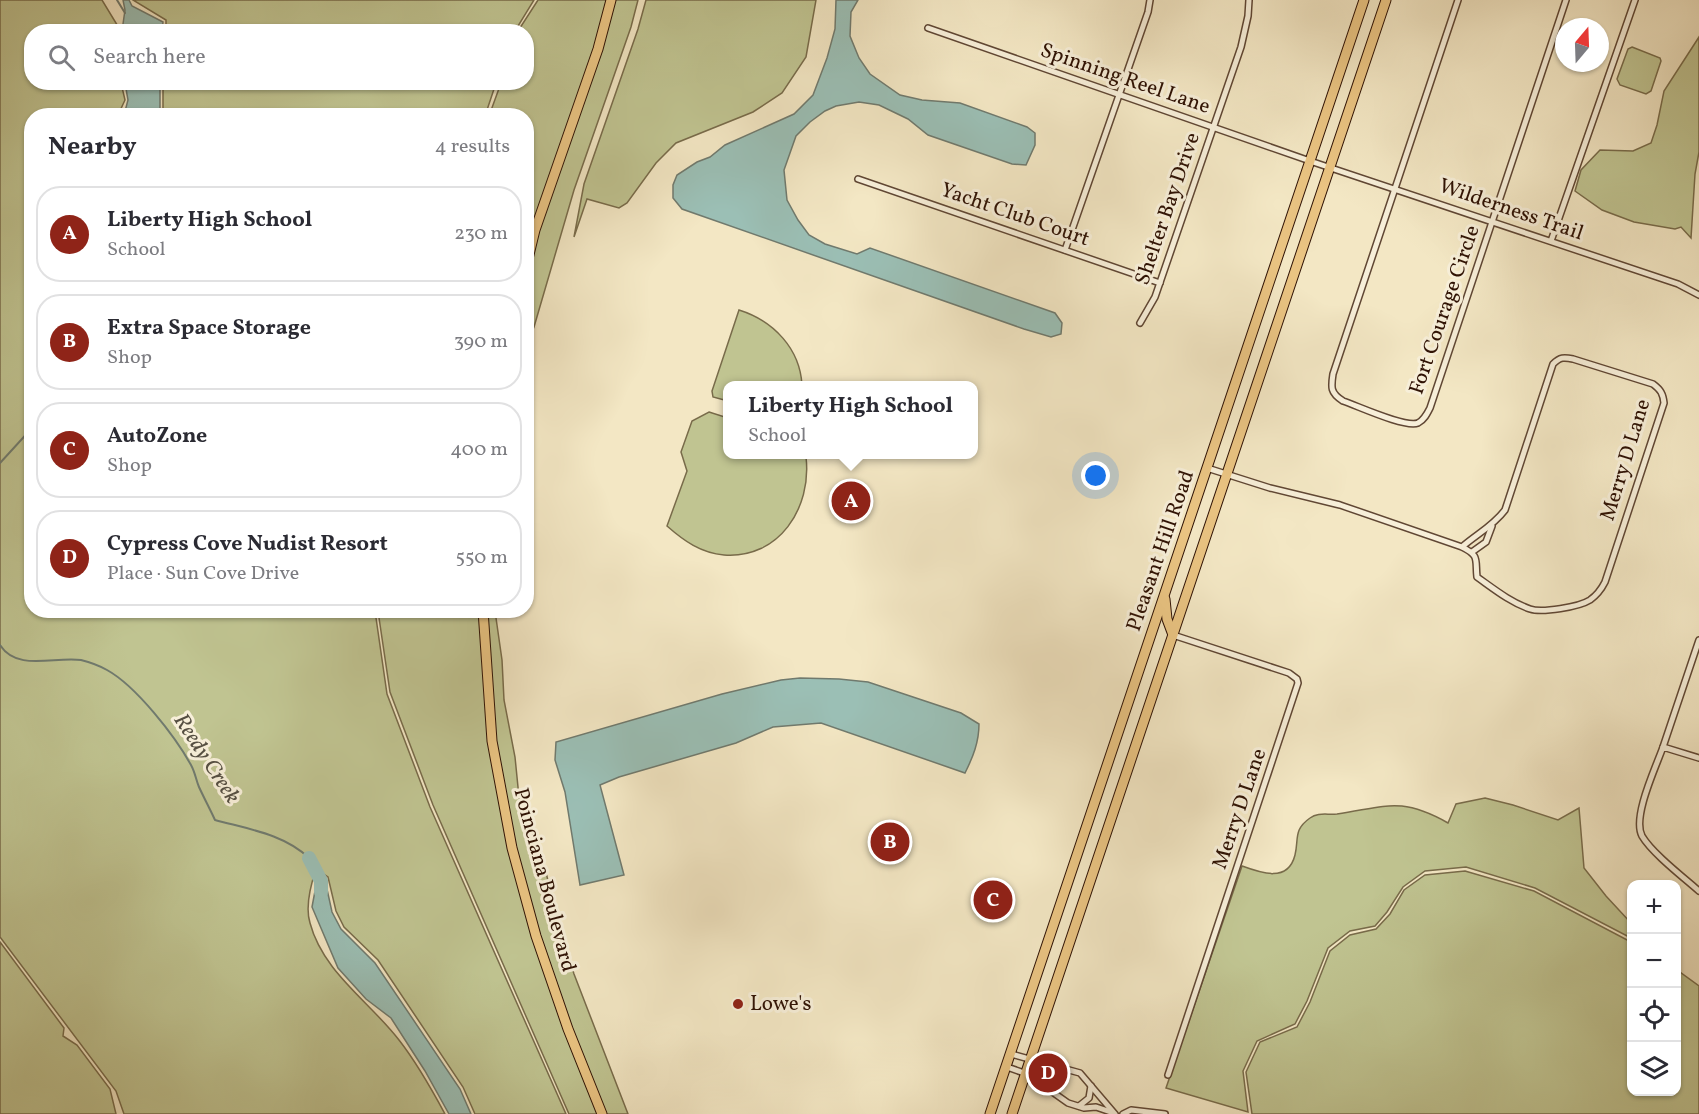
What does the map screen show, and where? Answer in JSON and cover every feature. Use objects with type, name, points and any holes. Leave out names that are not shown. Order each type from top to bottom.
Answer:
[{"type":"main road","points":[[534,234],[598,49],[612,0]]},
{"type":"main road","name":"Pleasant Hill Road","points":[[990,1114],[1364,0]]},
{"type":"main road","name":"Pleasant Hill Road","points":[[1012,1114],[1386,0]]},
{"type":"main road","points":[[1165,594],[1167,619],[1173,635]]},
{"type":"main road","name":"Poinciana Boulevard","points":[[484,618],[492,741],[512,848],[540,946],[568,1029],[602,1114]]},
{"type":"street","points":[[1065,250],[1148,12],[1150,0]]},
{"type":"street","name":"Shelter Bay Drive","points":[[1140,323],[1155,297],[1241,47],[1249,0]]},
{"type":"street","points":[[1395,189],[1458,0]]},
{"type":"street","points":[[1492,221],[1566,0]]},
{"type":"street","points":[[1551,241],[1635,0]]},
{"type":"street","name":"Spinning Reel Lane","points":[[928,28],[1310,161]]},
{"type":"street","name":"Wilderness Trail","points":[[1310,161],[1678,284],[1699,295]]},
{"type":"street","name":"Yacht Club Court","points":[[858,179],[1160,283]]},
{"type":"street","name":"Fort Courage Circle","points":[[1395,189],[1331,387],[1334,396],[1343,401],[1405,423],[1416,424],[1425,418],[1430,408],[1492,221]]},
{"type":"street","name":"Merry D Lane","points":[[1565,357],[1573,359],[1653,384],[1664,395],[1664,404],[1605,582],[1600,591],[1588,602],[1554,609],[1533,610],[1514,601],[1477,577],[1477,559],[1473,552],[1486,542],[1492,526],[1505,510],[1553,364],[1558,359],[1565,357]]},
{"type":"street","points":[[1208,468],[1340,505],[1473,552]]},
{"type":"street","name":"Merry D Lane","points":[[1462,547],[1478,533],[1492,526]]},
{"type":"street","name":"Merry D Lane","points":[[1168,1075],[1298,688],[1297,679],[1289,673],[1173,635]]},
{"type":"street","points":[[1699,640],[1641,811],[1641,835],[1699,891]]},
{"type":"street","points":[[1664,747],[1699,758]]},
{"type":"street","points":[[1011,1054],[1080,1072],[1115,1114]]},
{"type":"street","points":[[1007,1067],[1027,1074],[1058,1098],[1079,1107],[1096,1107],[1115,1114]]},
{"type":"street","points":[[1079,1107],[1089,1098],[1091,1086]]},
{"type":"street","points":[[1124,1114],[1131,1110],[1165,1114]]},
{"type":"green space","points":[[0,0],[102,0],[117,24],[24,24],[24,90],[123,90],[125,100],[121,108],[24,108],[24,618],[376,618],[387,694],[430,807],[566,1114],[475,1114],[463,1087],[378,960],[344,927],[336,911],[328,877],[316,869],[308,910],[316,940],[336,971],[406,1049],[445,1114],[124,1114],[116,1091],[0,937]]},
{"type":"green space","points":[[133,0],[534,0],[519,24],[166,24],[166,20]]},
{"type":"green space","points":[[538,0],[638,0],[631,27],[574,190],[534,327],[534,108],[492,108],[498,90],[534,90],[534,24],[523,24]]},
{"type":"green space","points":[[646,0],[816,0],[806,57],[782,93],[753,112],[676,143],[656,163],[627,203],[619,208],[587,199],[574,237],[584,184]]},
{"type":"green space","points":[[1699,37],[1699,152],[1695,174],[1691,238],[1681,227],[1675,229],[1634,222],[1602,210],[1575,191],[1581,170],[1600,150],[1633,151],[1651,143],[1664,91]]},
{"type":"green space","points":[[1632,47],[1660,58],[1661,61],[1651,91],[1646,94],[1620,85],[1617,79],[1628,49]]},
{"type":"green space","points":[[163,90],[494,90],[488,108],[163,108]]},
{"type":"green space","points":[[739,310],[763,321],[783,338],[800,372],[801,381],[723,381],[723,400],[713,397],[712,391]]},
{"type":"green space","points":[[709,412],[723,416],[723,459],[806,459],[803,494],[797,511],[788,527],[761,549],[744,554],[716,554],[686,541],[667,526],[687,471],[681,452],[692,421]]},
{"type":"green space","points":[[379,618],[496,618],[502,660],[504,700],[515,757],[519,797],[546,872],[557,921],[574,974],[628,1114],[569,1114],[433,805],[390,692]]},
{"type":"green space","points":[[1485,798],[1558,820],[1579,808],[1584,868],[1627,919],[1627,936],[1535,888],[1466,867],[1425,871],[1403,887],[1375,926],[1350,931],[1328,948],[1307,1001],[1295,1024],[1257,1041],[1243,1071],[1248,1112],[1166,1088],[1242,866],[1273,874],[1286,870],[1295,855],[1301,827],[1316,815],[1405,806],[1448,823],[1456,804]]},
{"type":"green space","points":[[1465,871],[1534,891],[1627,940],[1627,1096],[1681,1096],[1681,973],[1699,986],[1699,1114],[1252,1114],[1246,1072],[1260,1042],[1297,1027],[1310,1002],[1330,951],[1350,935],[1376,929],[1390,914],[1404,890],[1425,875]]},
{"type":"green space","points":[[0,942],[64,1028],[63,1036],[77,1045],[110,1089],[116,1114],[0,1114]]},
{"type":"water","points":[[123,0],[129,0],[132,6],[163,22],[163,24],[123,24],[125,10]]},
{"type":"water","points":[[836,0],[858,0],[851,12],[850,36],[859,58],[870,74],[900,95],[922,100],[960,103],[1027,127],[1035,133],[1035,145],[1026,165],[1012,164],[928,135],[908,119],[879,105],[859,102],[836,106],[810,122],[796,136],[784,170],[787,200],[798,220],[809,235],[825,244],[857,254],[870,248],[1055,313],[1062,323],[1061,334],[1051,337],[1024,329],[682,209],[673,198],[673,185],[677,175],[697,162],[710,157],[725,145],[794,114],[813,95],[835,29]]},
{"type":"water","points":[[126,90],[160,90],[160,108],[126,108],[128,100]]},
{"type":"water","points":[[800,678],[868,682],[961,713],[979,724],[975,749],[965,773],[821,723],[773,727],[736,743],[619,777],[600,785],[624,875],[580,885],[565,792],[555,760],[556,742],[722,694],[781,680]]},
{"type":"water","points":[[318,875],[325,880],[332,912],[341,929],[375,963],[460,1089],[471,1114],[449,1114],[391,1018],[366,999],[338,968],[312,907]]},
{"type":"waterway","name":"Reedy Creek","points":[[117,0],[125,13]]},
{"type":"waterway","name":"Reedy Creek","points":[[0,463],[24,437]]},
{"type":"waterway","name":"Reedy Creek","points":[[0,645],[7,653],[26,661],[81,660],[101,667],[118,677],[142,699],[184,753],[215,820],[277,838],[309,858]]},
{"type":"waterway","name":"Reedy Creek","points":[[309,858],[321,881],[321,892]]},
{"type":"place","name":"Liberty High School","points":[[851,501]]},
{"type":"place","name":"Extra Space Storage","points":[[890,842]]},
{"type":"place","name":"AutoZone","points":[[993,900]]},
{"type":"place","name":"Lowe's","points":[[738,1004]]},
{"type":"place","name":"Cypress Cove Nudist Resort","points":[[1048,1073]]}]
